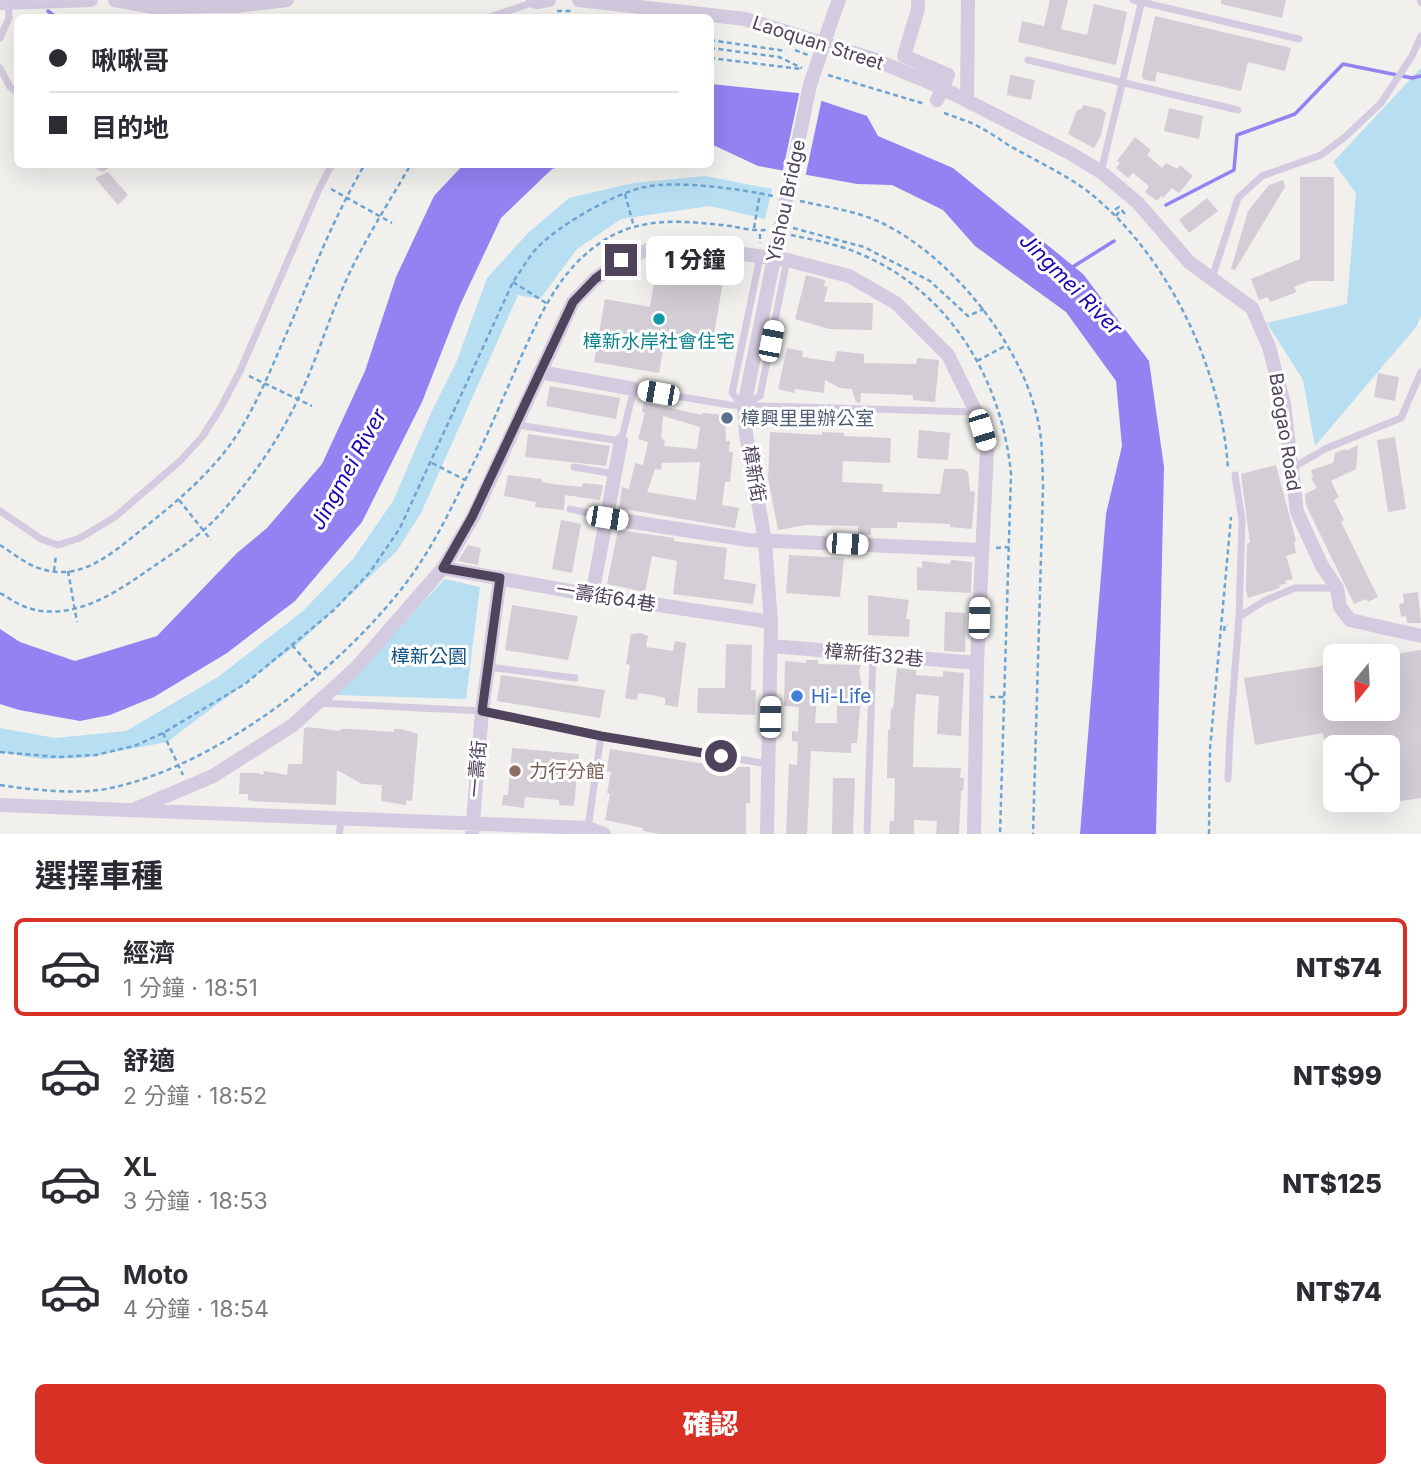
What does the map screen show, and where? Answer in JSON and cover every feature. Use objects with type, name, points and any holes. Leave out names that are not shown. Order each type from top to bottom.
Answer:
[{"type":"street","points":[[4,2],[91,0]]},
{"type":"street","points":[[115,0],[153,7],[235,12],[287,0]]},
{"type":"street","points":[[918,0],[918,9],[904,56],[948,75],[940,94]]},
{"type":"street","points":[[967,100],[968,0]]},
{"type":"street","name":"Laoquan Street","points":[[578,5],[686,14]]},
{"type":"street","name":"Yishou Bridge","points":[[744,406],[772,268],[787,230],[810,85],[836,7]]},
{"type":"street","name":"Laoquan Street","points":[[714,16],[746,19],[873,59],[940,94],[967,100]]},
{"type":"street","name":"Baogao Road","points":[[967,100],[1101,172],[1138,203],[1189,262],[1252,308],[1269,347],[1284,404],[1297,512],[1322,566],[1337,588],[1340,607],[1350,620],[1421,636]]},
{"type":"street","points":[[128,810],[213,776],[293,725],[356,668],[443,568],[472,517],[517,425],[573,302],[595,279],[621,260],[650,249],[682,246],[787,260],[849,276],[897,303],[948,355],[976,412],[987,449],[977,663],[974,834]]},
{"type":"street","points":[[540,372],[634,389]]},
{"type":"street","name":"樟新街","points":[[744,406],[746,434],[765,541],[771,622]]},
{"type":"street","points":[[592,595],[621,441]]},
{"type":"street","points":[[607,518],[765,541],[982,550]]},
{"type":"street","name":"一壽街64巷","points":[[443,568],[592,595],[771,622]]},
{"type":"street","name":"一壽街","points":[[472,828],[482,711],[500,578]]},
{"type":"street","points":[[766,834],[771,622]]},
{"type":"street","name":"樟新街32巷","points":[[771,646],[977,663]]},
{"type":"street","points":[[0,805],[342,818],[472,828],[588,828],[604,834]]},
{"type":"lane","points":[[1133,0],[1299,39]]},
{"type":"lane","points":[[1101,172],[1142,1]]},
{"type":"lane","points":[[0,38],[9,18],[4,2]]},
{"type":"lane","points":[[501,14],[542,3]]},
{"type":"lane","points":[[1212,278],[1238,198],[1262,176],[1321,156],[1345,137],[1381,103],[1405,68],[1421,36]]},
{"type":"lane","points":[[1028,60],[1238,110]]},
{"type":"lane","points":[[0,68],[14,90]]},
{"type":"lane","points":[[0,511],[41,539],[58,545],[80,538],[115,517],[165,474],[202,437],[240,371],[330,168]]},
{"type":"lane","name":"樟新街","points":[[744,406],[732,393],[760,257]]},
{"type":"lane","points":[[744,406],[760,396],[787,260]]},
{"type":"lane","points":[[1292,468],[1327,448],[1401,418],[1421,372]]},
{"type":"lane","points":[[517,425],[621,441],[634,389],[744,406],[976,412]]},
{"type":"lane","points":[[574,467],[615,474]]},
{"type":"lane","points":[[1228,779],[1240,617],[1242,520],[1232,474]]},
{"type":"lane","points":[[570,509],[607,518]]},
{"type":"lane","points":[[1240,617],[1264,601],[1295,588],[1337,588]]},
{"type":"lane","points":[[867,834],[873,656]]},
{"type":"lane","points":[[489,667],[575,678]]},
{"type":"lane","points":[[318,703],[482,711],[601,736],[769,764]]},
{"type":"lane","points":[[588,828],[601,736]]},
{"type":"lane","points":[[340,834],[342,818]]},
{"type":"path","points":[[542,3],[578,5]]},
{"type":"path","points":[[714,41],[786,51]]},
{"type":"path","points":[[714,48],[779,57],[806,70],[714,58]]},
{"type":"path","points":[[818,72],[921,103]]},
{"type":"path","points":[[957,112],[955,117],[982,128],[1002,142],[1072,180],[1096,197],[1116,216],[1160,272],[1190,325],[1213,391],[1232,474]]},
{"type":"path","points":[[0,593],[23,606],[55,612],[99,601],[119,590],[220,515],[278,437],[298,399],[344,284],[409,168]]},
{"type":"path","points":[[0,752],[58,757],[96,755],[137,745],[163,733],[245,684],[334,610],[370,572],[400,528],[513,282],[538,247],[567,223],[645,187],[692,186],[774,196]]},
{"type":"path","points":[[329,188],[392,223]]},
{"type":"path","points":[[753,229],[761,193]]},
{"type":"path","points":[[625,194],[634,227]]},
{"type":"path","points":[[800,201],[840,209],[882,223],[926,253],[958,280],[984,309],[1007,345],[1036,412],[1043,486],[1032,834]]},
{"type":"path","points":[[1116,209],[1119,212],[1116,216]]},
{"type":"path","points":[[0,785],[68,790],[107,789],[147,779],[226,741],[317,674],[378,617],[410,578],[465,480],[546,303],[568,271],[589,251],[608,238],[634,227],[670,220],[765,231]]},
{"type":"path","points":[[787,230],[864,247],[930,281],[968,316],[984,309]]},
{"type":"path","points":[[787,230],[857,252],[886,267],[926,294],[959,331],[977,361],[999,409],[1008,441],[1011,474],[1000,834]]},
{"type":"path","points":[[513,282],[546,303]]},
{"type":"path","points":[[977,361],[1007,345]]},
{"type":"path","points":[[247,375],[313,406]]},
{"type":"path","points":[[432,463],[465,480]]},
{"type":"path","points":[[179,500],[211,540]]},
{"type":"path","points":[[1209,834],[1210,749],[1228,562],[1230,506]]},
{"type":"path","points":[[54,571],[58,545]]},
{"type":"path","points":[[68,571],[77,622]]},
{"type":"path","points":[[292,645],[317,674]]},
{"type":"path","points":[[163,733],[180,765]]},
{"type":"green space","points":[[1421,68],[1421,316],[1416,327],[1315,446],[1303,380],[1267,323],[1347,304],[1356,193],[1333,162]]},
{"type":"green space","points":[[705,176],[772,189],[765,219],[710,206],[621,219],[577,249],[540,299],[518,295],[421,513],[397,551],[299,643],[167,742],[82,758],[41,759],[0,752],[0,728],[55,738],[126,731],[218,677],[303,611],[353,559],[393,501],[456,363],[487,278],[528,233],[569,198],[633,183]]},
{"type":"green space","name":"樟新公園","points":[[445,579],[480,587],[466,699],[335,695]]},
{"type":"water","name":"Jingmei River","points":[[714,84],[798,93],[867,116],[878,136],[953,168],[1083,274],[1149,361],[1164,467],[1156,834],[1080,834],[1106,514],[1122,446],[1116,381],[1066,312],[975,246],[943,210],[892,185],[857,184],[758,166],[714,145]]},
{"type":"water","name":"Jingmei River","points":[[460,168],[555,168],[501,218],[460,305],[422,402],[362,522],[295,601],[227,653],[154,697],[110,715],[80,721],[0,704],[0,629],[20,642],[75,661],[157,636],[237,553],[267,528],[322,464],[365,371],[396,277],[434,196]]},
{"type":"pier","points":[[800,90],[822,98],[805,178],[782,174]]},
{"type":"building","points":[[1050,0],[1068,0],[1061,29],[1087,35],[1094,4],[1127,12],[1116,65],[1018,42],[1022,21],[1044,26]]},
{"type":"building","points":[[1221,0],[1286,0],[1282,18],[1221,4]]},
{"type":"building","points":[[1155,16],[1291,48],[1285,71],[1248,62],[1241,91],[1157,72],[1155,82],[1143,79]]},
{"type":"building","points":[[1010,75],[1035,80],[1031,100],[1007,95]]},
{"type":"building","points":[[1083,105],[1101,109],[1106,113],[1101,135],[1094,148],[1068,134],[1077,110],[1082,109]]},
{"type":"building","points":[[1169,108],[1203,116],[1199,139],[1164,131]]},
{"type":"building","points":[[1135,137],[1151,150],[1147,155],[1162,168],[1166,163],[1177,169],[1180,165],[1193,176],[1179,193],[1172,188],[1157,201],[1145,192],[1149,186],[1133,173],[1128,178],[1116,168],[1120,163],[1117,161]]},
{"type":"building","points":[[108,172],[128,195],[118,205],[95,178]]},
{"type":"building","points":[[1300,177],[1334,177],[1334,281],[1309,281],[1294,287],[1297,292],[1270,302],[1268,297],[1259,300],[1251,279],[1300,259]]},
{"type":"building","points":[[1283,180],[1285,187],[1235,270],[1231,269],[1248,211],[1269,185]]},
{"type":"building","points":[[1207,198],[1218,211],[1189,233],[1179,220]]},
{"type":"building","name":"樟新水岸社會住宅","points":[[656,270],[723,282],[713,340],[666,332],[659,373],[594,362],[605,299],[650,307]]},
{"type":"building","points":[[806,275],[825,280],[824,286],[828,287],[824,302],[873,303],[872,330],[829,329],[795,319]]},
{"type":"building","points":[[787,348],[803,351],[802,357],[834,362],[837,351],[864,354],[864,363],[916,364],[917,358],[939,360],[935,402],[913,400],[913,395],[861,393],[860,403],[856,402],[852,389],[840,388],[825,380],[824,393],[795,389],[794,393],[778,389]]},
{"type":"building","points":[[1378,373],[1399,377],[1395,401],[1374,397]]},
{"type":"building","points":[[550,386],[620,398],[616,419],[546,406]]},
{"type":"building","points":[[644,402],[702,415],[725,415],[726,441],[730,441],[729,452],[733,452],[730,482],[725,482],[722,505],[739,508],[735,528],[619,508],[622,487],[629,489],[635,463],[643,465],[648,442],[638,439],[645,413],[642,412]],"holes":[[[663,416],[700,427],[697,449],[664,446],[665,441],[661,437]],[[700,462],[696,500],[647,492],[655,469],[661,470],[662,463]]]},
{"type":"building","points":[[919,430],[950,433],[948,460],[917,458]]},
{"type":"building","points":[[770,432],[822,435],[822,432],[844,433],[844,436],[891,438],[890,463],[843,461],[842,482],[883,484],[882,492],[940,494],[944,469],[963,469],[968,472],[970,491],[975,492],[972,529],[950,527],[950,524],[897,522],[897,528],[871,528],[871,535],[858,534],[858,526],[806,525],[778,530],[768,478]]},
{"type":"building","points":[[528,434],[610,446],[606,466],[525,457]]},
{"type":"building","points":[[1395,437],[1406,509],[1388,512],[1377,440]]},
{"type":"building","points":[[1358,445],[1356,469],[1331,481],[1339,497],[1334,500],[1344,520],[1341,522],[1378,597],[1354,604],[1306,505],[1305,494],[1317,488],[1311,478],[1311,470],[1333,463],[1335,453]]},
{"type":"building","points":[[1276,465],[1296,541],[1296,553],[1286,556],[1293,579],[1279,585],[1280,588],[1248,598],[1247,543],[1250,543],[1241,474]]},
{"type":"building","points":[[508,475],[542,479],[542,482],[552,484],[582,487],[583,483],[603,485],[600,500],[565,495],[564,510],[535,507],[536,502],[504,496]]},
{"type":"building","points":[[561,520],[581,524],[572,573],[552,569]]},
{"type":"building","points":[[618,530],[727,548],[724,579],[756,584],[753,604],[673,594],[677,561],[652,556],[645,592],[607,584]]},
{"type":"building","points":[[468,545],[481,548],[478,565],[458,561]]},
{"type":"building","points":[[789,555],[844,558],[840,597],[786,593]]},
{"type":"building","points":[[951,560],[972,562],[971,593],[917,590],[917,567],[922,568],[922,561],[950,564]]},
{"type":"building","points":[[1418,592],[1421,623],[1407,623],[1406,616],[1401,617],[1399,604],[1404,603],[1403,594]]},
{"type":"building","points":[[868,595],[909,600],[906,619],[910,619],[909,637],[868,635]]},
{"type":"building","points":[[512,605],[578,616],[568,660],[505,650]]},
{"type":"building","points":[[945,612],[966,613],[965,652],[944,651]]},
{"type":"building","points":[[641,633],[648,636],[646,647],[673,651],[675,641],[686,643],[678,707],[665,705],[665,698],[652,695],[638,693],[637,700],[625,698],[630,665],[626,664],[631,634]]},
{"type":"building","points":[[726,644],[752,645],[751,690],[756,690],[755,715],[697,713],[698,688],[725,688]]},
{"type":"building","points":[[1421,650],[1421,798],[1400,801],[1400,735],[1323,733],[1255,745],[1244,678],[1323,666],[1323,721],[1400,721],[1400,653]]},
{"type":"building","points":[[806,660],[818,660],[818,664],[861,665],[857,743],[851,743],[851,753],[811,751],[807,834],[786,834],[789,764],[797,765],[798,742],[792,741],[792,731],[798,732],[799,707],[784,706],[785,661],[806,663]],"holes":[[[817,697],[837,698],[837,723],[815,723]]]},
{"type":"building","points":[[897,668],[916,670],[916,675],[943,677],[943,671],[964,673],[961,736],[937,734],[939,696],[916,694],[914,724],[913,767],[961,768],[960,778],[964,778],[959,834],[936,834],[937,821],[914,820],[914,834],[889,834],[890,821],[894,821],[895,778],[887,778],[888,730]]},
{"type":"building","points":[[501,675],[605,690],[600,718],[497,701]]},
{"type":"building","points":[[307,727],[340,731],[352,729],[394,732],[394,729],[402,729],[418,734],[412,801],[406,800],[406,805],[381,801],[382,785],[362,784],[337,770],[336,805],[251,801],[248,800],[248,794],[239,794],[240,773],[263,775],[264,771],[287,775],[288,764],[302,764],[304,729]]},
{"type":"building","points":[[512,748],[579,754],[574,806],[559,805],[559,800],[525,797],[524,808],[502,805],[503,795],[508,795]]},
{"type":"building","points":[[610,749],[725,767],[750,767],[750,803],[746,803],[746,834],[660,834],[605,820],[610,794],[607,793],[611,772],[607,771]]},
{"type":"building","points":[[833,778],[855,778],[853,834],[832,834]]},
{"type":"waterway","points":[[48,11],[52,14]]},
{"type":"waterway","points":[[1166,205],[1234,170],[1237,135],[1295,114],[1343,64],[1412,78],[1421,76]]},
{"type":"waterway","name":"Jingmei River","points":[[1071,268],[1114,241]]},
{"type":"place","name":"樟新水岸社會住宅","points":[[659,319]]},
{"type":"place","name":"樟興里里辦公室","points":[[727,418]]},
{"type":"place","name":"Hi-Life","points":[[797,696]]},
{"type":"place","name":"力行分館","points":[[515,771]]},
{"type":"route","points":[[621,260],[595,279],[573,302],[517,425],[472,517],[443,568],[500,578],[482,711],[601,736],[721,756]]}]
